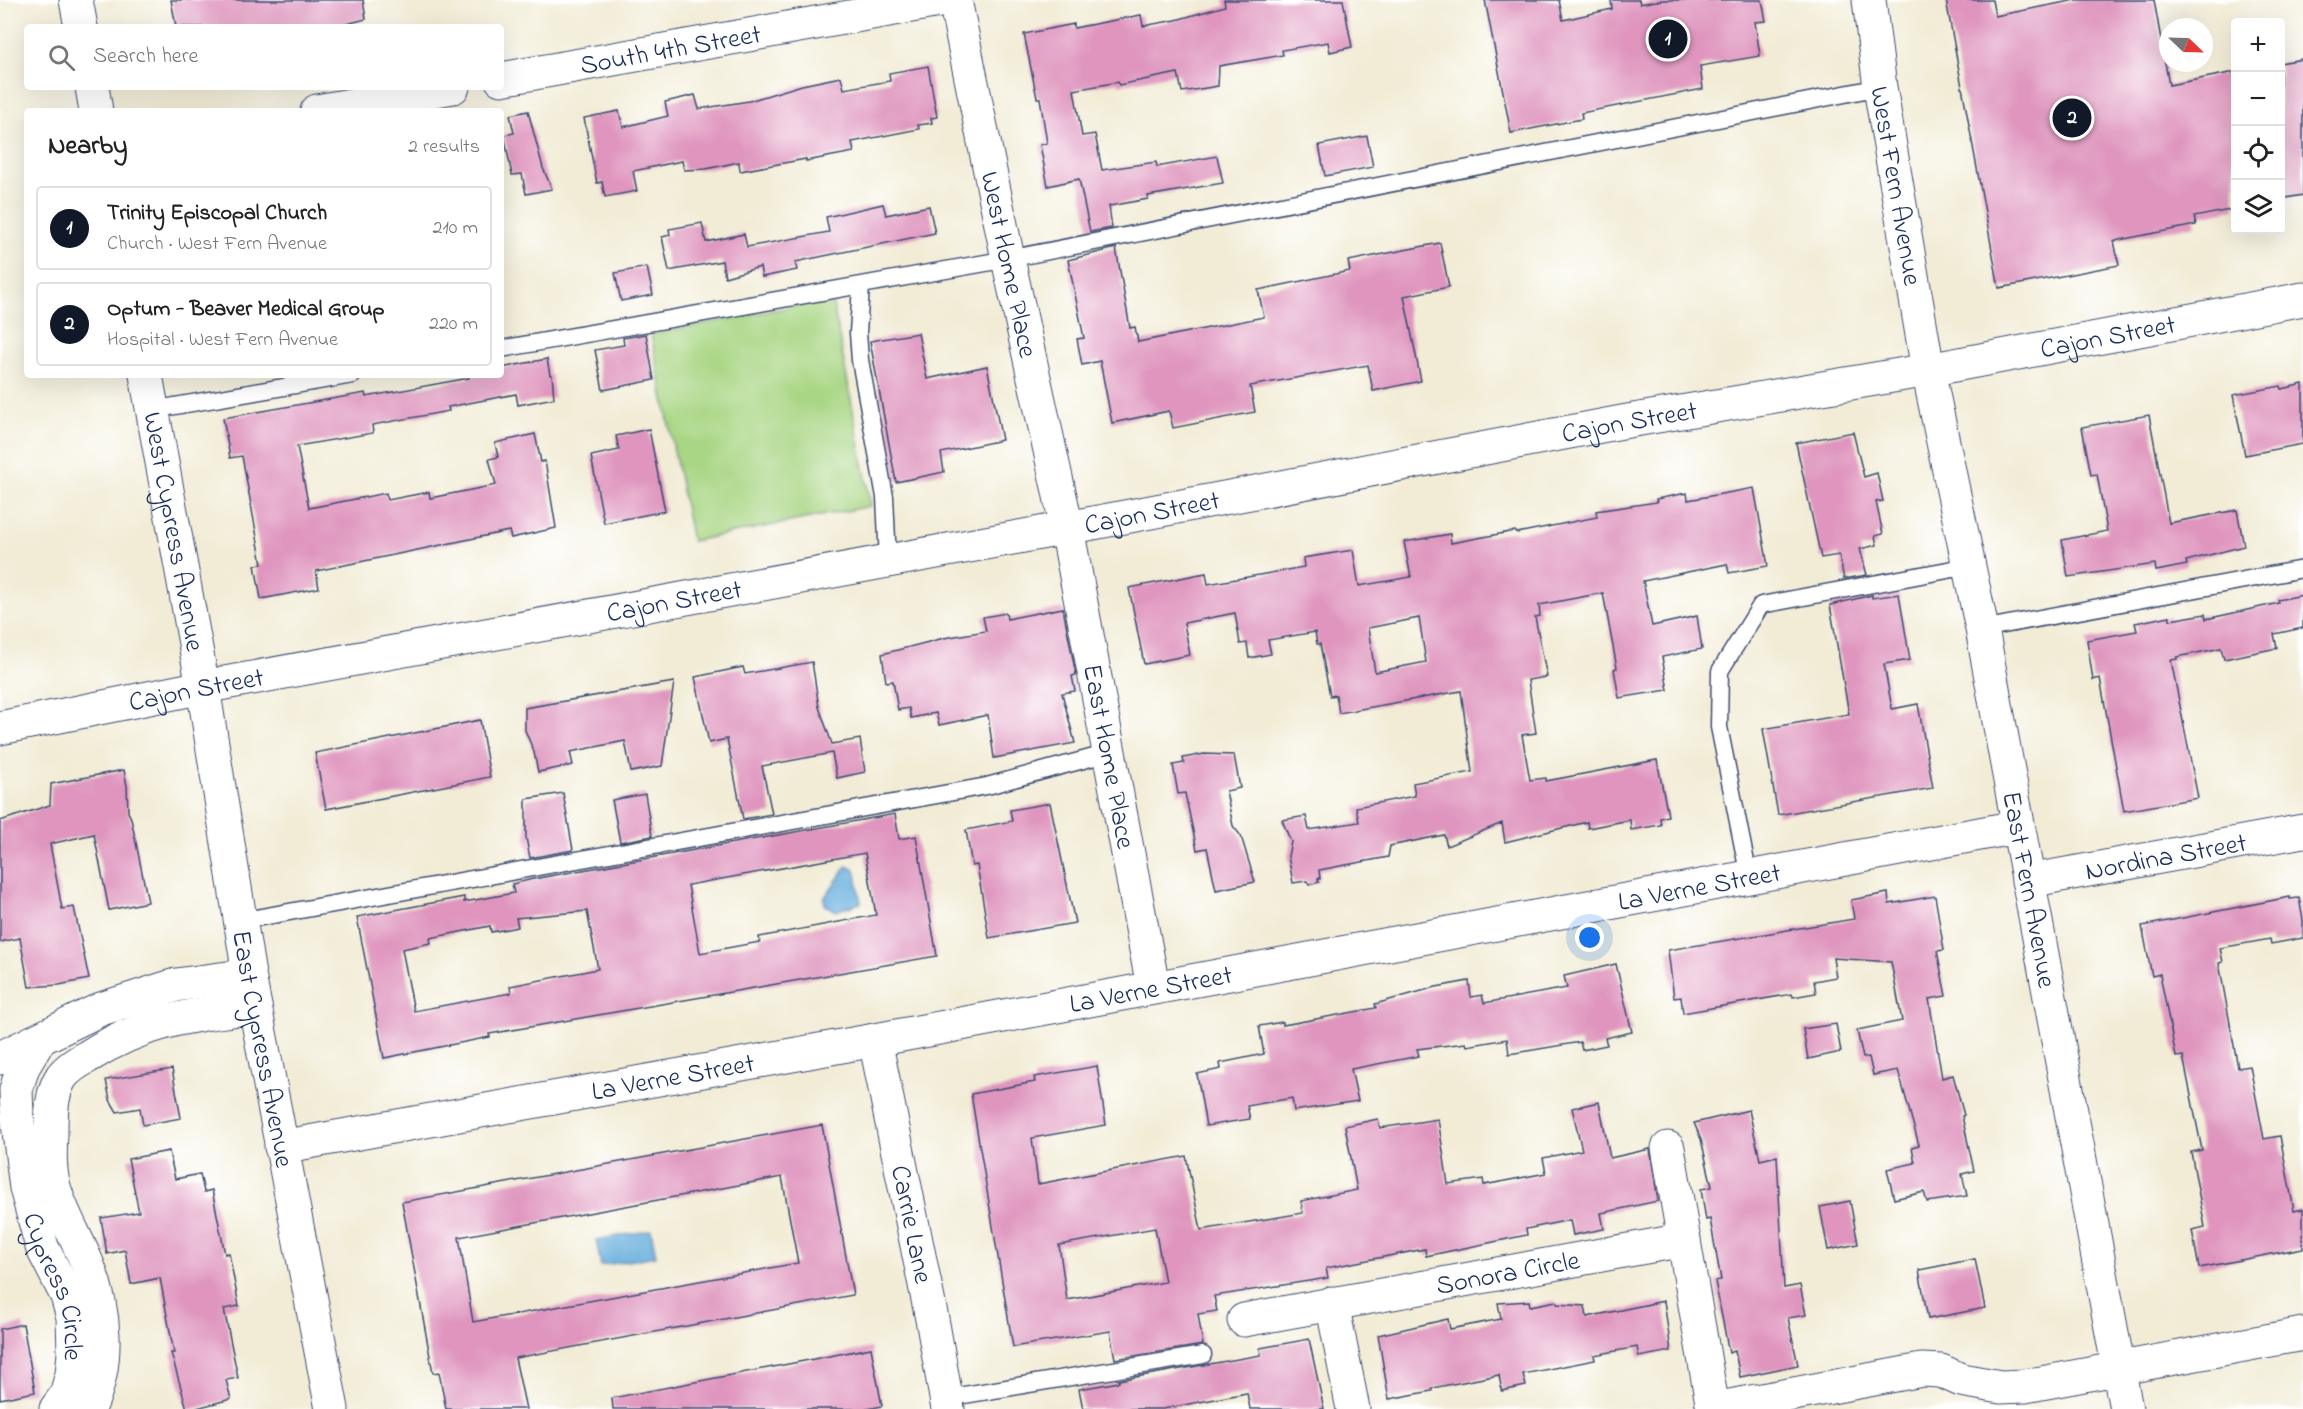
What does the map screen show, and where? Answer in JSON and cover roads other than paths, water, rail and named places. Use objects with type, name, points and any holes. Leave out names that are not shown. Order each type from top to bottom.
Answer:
[{"type":"street","points":[[76,0],[80,24]]},
{"type":"street","name":"South 4th Street","points":[[504,77],[945,0]]},
{"type":"street","name":"West Home Place","points":[[956,0],[1008,259],[1067,528]]},
{"type":"street","name":"West Fern Avenue","points":[[1869,0],[1880,87],[1928,370]]},
{"type":"street","points":[[92,90],[96,108]]},
{"type":"street","points":[[334,108],[436,90]]},
{"type":"street","name":"Cajon Street","points":[[0,728],[203,687],[1067,528],[1630,420],[1928,370],[2303,299]]},
{"type":"street","name":"East Fern Avenue","points":[[1928,370],[1982,629],[2126,1409]]},
{"type":"street","name":"West Cypress Avenue","points":[[147,378],[203,687]]},
{"type":"street","name":"East Home Place","points":[[1067,528],[1153,987]]},
{"type":"street","name":"East Cypress Avenue","points":[[203,687],[239,921],[332,1409]]},
{"type":"street","name":"La Verne Street","points":[[281,1147],[875,1040],[2017,827]]},
{"type":"street","name":"Nordina Street","points":[[2028,881],[2303,831]]},
{"type":"street","name":"Cypress Circle","points":[[0,1058],[102,1009],[176,985],[249,975]]},
{"type":"street","name":"Cypress Circle","points":[[8,1092],[71,1067],[100,1048],[152,1025],[200,1013],[255,1007]]},
{"type":"street","name":"Cypress Circle","points":[[39,1040],[8,1092],[26,1188],[42,1247],[67,1296],[73,1317],[72,1374],[66,1395],[56,1409]]},
{"type":"street","name":"Carrie Lane","points":[[875,1040],[933,1323],[947,1404]]},
{"type":"street","name":"Cypress Circle","points":[[71,1067],[62,1077],[52,1109],[51,1171],[55,1191],[87,1262],[99,1297],[104,1347],[96,1392],[89,1409]]},
{"type":"street","points":[[1668,1148],[1714,1409],[1922,1370],[1941,1371],[1961,1380],[2001,1387],[2025,1386],[2303,1334]]},
{"type":"street","name":"Sonora Circle","points":[[1244,1320],[1684,1240]]},
{"type":"street","points":[[1332,1303],[1353,1409]]},
{"type":"lane","points":[[504,348],[1008,259],[1880,87]]},
{"type":"lane","points":[[861,286],[858,333],[860,360],[885,497],[888,561]]},
{"type":"lane","points":[[152,410],[336,378]]},
{"type":"lane","points":[[1749,877],[1719,727],[1720,671],[1761,605],[1969,566]]},
{"type":"lane","points":[[1982,629],[2303,569]]},
{"type":"lane","points":[[239,921],[987,786],[1109,753]]},
{"type":"lane","points":[[947,1404],[1203,1355]]},
{"type":"water","points":[[847,866],[854,869],[856,873],[861,903],[836,911],[825,905],[824,898]]},
{"type":"water","points":[[651,1230],[656,1256],[601,1266],[596,1240]]},
{"type":"place","name":"Trinity Episcopal Church","points":[[1668,39]]},
{"type":"place","name":"Optum - Beaver Medical Group","points":[[2072,118]]}]
